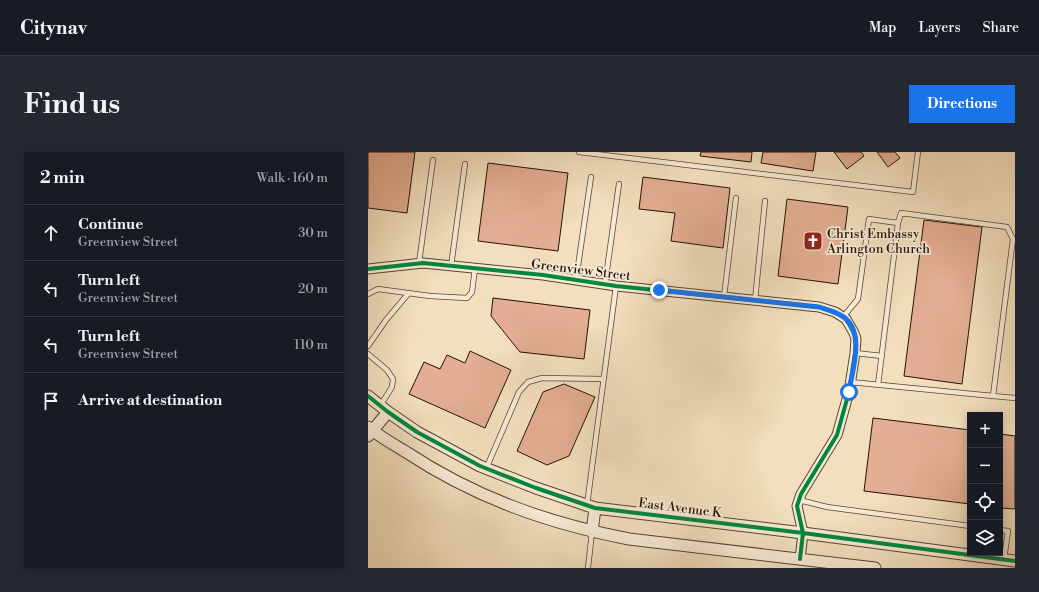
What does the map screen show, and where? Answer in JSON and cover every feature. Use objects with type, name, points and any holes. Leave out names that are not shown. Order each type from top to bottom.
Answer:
[{"type":"street","name":"Greenview Street","points":[[368,269],[419,263],[475,268],[616,286],[819,307],[835,312],[843,317]]},
{"type":"street","points":[[800,561],[803,533],[798,506],[801,494],[837,435],[850,382],[856,339],[846,319],[843,317]]},
{"type":"street","name":"East Avenue K","points":[[368,396],[417,432],[486,468],[536,488],[591,507],[1010,560]]},
{"type":"street","points":[[384,409],[370,432],[432,469],[479,494],[531,513],[592,532],[628,539],[800,561],[875,568]]},
{"type":"street","points":[[591,507],[592,532]]},
{"type":"lane","points":[[579,152],[913,192],[918,152]]},
{"type":"lane","points":[[626,158],[628,152]]},
{"type":"lane","points":[[419,263],[434,160]]},
{"type":"lane","points":[[451,266],[465,164]]},
{"type":"lane","points":[[576,280],[591,178]]},
{"type":"lane","points":[[605,284],[619,184]]},
{"type":"lane","points":[[724,297],[736,198]]},
{"type":"lane","points":[[755,300],[765,201]]},
{"type":"lane","points":[[878,385],[898,222],[901,213],[1007,227],[1013,239],[993,396]]},
{"type":"lane","points":[[843,317],[858,299],[869,219],[898,222]]},
{"type":"lane","points":[[368,294],[378,289],[408,294],[467,298],[472,292],[475,268]]},
{"type":"lane","points":[[591,507],[602,380],[616,286]]},
{"type":"lane","points":[[368,346],[386,320],[408,294]]},
{"type":"lane","points":[[855,353],[882,356]]},
{"type":"lane","points":[[368,354],[387,370],[393,378],[392,387],[384,409]]},
{"type":"lane","points":[[486,468],[519,392],[528,382],[542,378],[602,380]]},
{"type":"lane","points":[[850,382],[1015,398]]},
{"type":"lane","points":[[800,500],[827,507],[967,526]]},
{"type":"lane","points":[[1003,530],[1008,531],[1010,560]]},
{"type":"lane","points":[[588,568],[592,532]]},
{"type":"building","points":[[368,152],[415,152],[407,213],[368,208]]},
{"type":"building","points":[[701,152],[752,152],[751,162],[700,156]]},
{"type":"building","points":[[763,152],[816,152],[813,171],[761,163]]},
{"type":"building","points":[[834,152],[861,152],[864,156],[847,169]]},
{"type":"building","points":[[877,152],[895,152],[900,158],[888,167]]},
{"type":"building","points":[[488,163],[568,173],[558,251],[478,241]]},
{"type":"building","points":[[643,177],[730,188],[723,248],[671,241],[675,213],[639,209]]},
{"type":"building","name":"Christ Embassy Arlington Church","points":[[787,199],[848,207],[838,284],[778,276]]},
{"type":"building","points":[[924,220],[982,227],[962,384],[904,376]]},
{"type":"building","points":[[493,298],[590,310],[584,359],[520,352],[491,316]]},
{"type":"building","points":[[470,351],[511,370],[485,428],[409,394],[424,362],[440,369],[447,355],[465,363]]},
{"type":"building","points":[[564,384],[595,397],[569,456],[547,465],[517,451],[543,392]]},
{"type":"building","points":[[873,418],[967,430],[967,504],[864,491]]},
{"type":"building","points":[[1003,434],[1015,436],[1015,509],[1003,508]]},
{"type":"cycle path","points":[[368,269],[423,263],[543,275],[616,286],[819,307],[835,312],[846,319],[856,339],[849,392],[837,435],[801,494],[797,506],[803,533],[800,559]]},
{"type":"cycle path","points":[[368,396],[417,432],[480,466],[536,488],[595,508],[803,533],[1015,561]]},
{"type":"place","name":"Christ Embassy Arlington Church","points":[[813,241]]},
{"type":"route","points":[[659,290],[819,307],[835,312],[846,319],[856,339],[849,392]]}]
